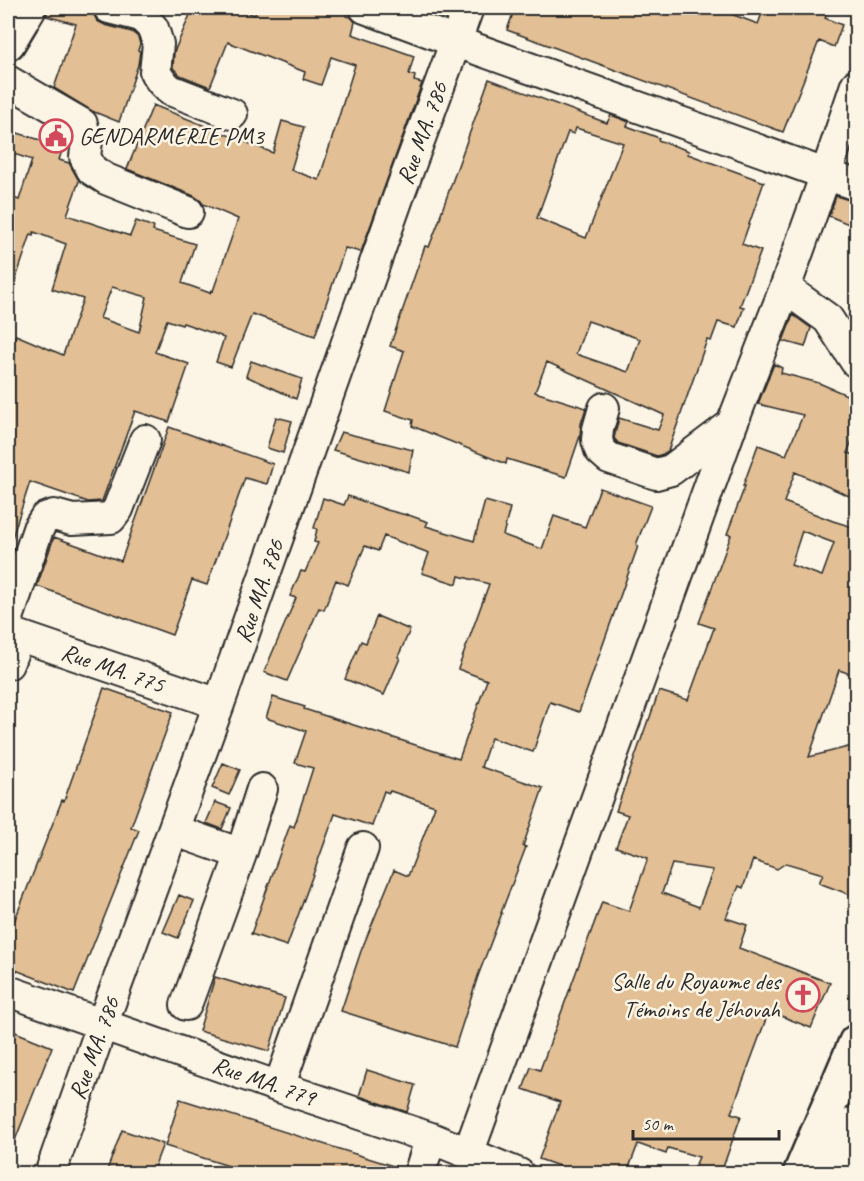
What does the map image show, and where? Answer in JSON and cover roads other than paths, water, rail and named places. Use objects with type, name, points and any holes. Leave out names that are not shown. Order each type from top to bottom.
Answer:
[{"type":"main road","points":[[8,43],[29,8]]},
{"type":"main road","points":[[800,1173],[856,1042]]},
{"type":"main road","points":[[836,1173],[856,1123]]},
{"type":"street","points":[[109,8],[141,16],[153,28],[158,44],[155,72],[170,90],[232,114]]},
{"type":"street","points":[[365,8],[856,185]]},
{"type":"street","name":"Rue MA. 786","points":[[50,1173],[454,41],[468,8]]},
{"type":"street","points":[[8,81],[82,124],[87,141],[85,157],[93,170],[105,179],[188,212]]},
{"type":"street","points":[[468,1154],[732,424],[785,288],[856,85]]},
{"type":"street","points":[[785,288],[828,319],[856,362]]},
{"type":"street","points":[[603,408],[597,440],[600,450],[609,458],[656,474],[671,470],[732,424]]},
{"type":"street","points":[[8,664],[11,629],[38,529],[45,518],[54,515],[72,520],[111,518],[118,509],[146,440]]},
{"type":"street","name":"Rue MA. 775","points":[[11,629],[219,704]]},
{"type":"street","points":[[186,1005],[262,789]]},
{"type":"street","points":[[173,830],[241,854]]},
{"type":"street","points":[[279,1087],[363,848]]},
{"type":"street","name":"Rue MA. 779","points":[[8,991],[430,1138],[519,1173]]},
{"type":"street","points":[[419,1173],[430,1138]]},
{"type":"place","name":"GENDARMERIE PM3","points":[[56,136]]},
{"type":"place","name":"Salle du Royaume des Témoins de Jéhovah","points":[[803,995]]}]
